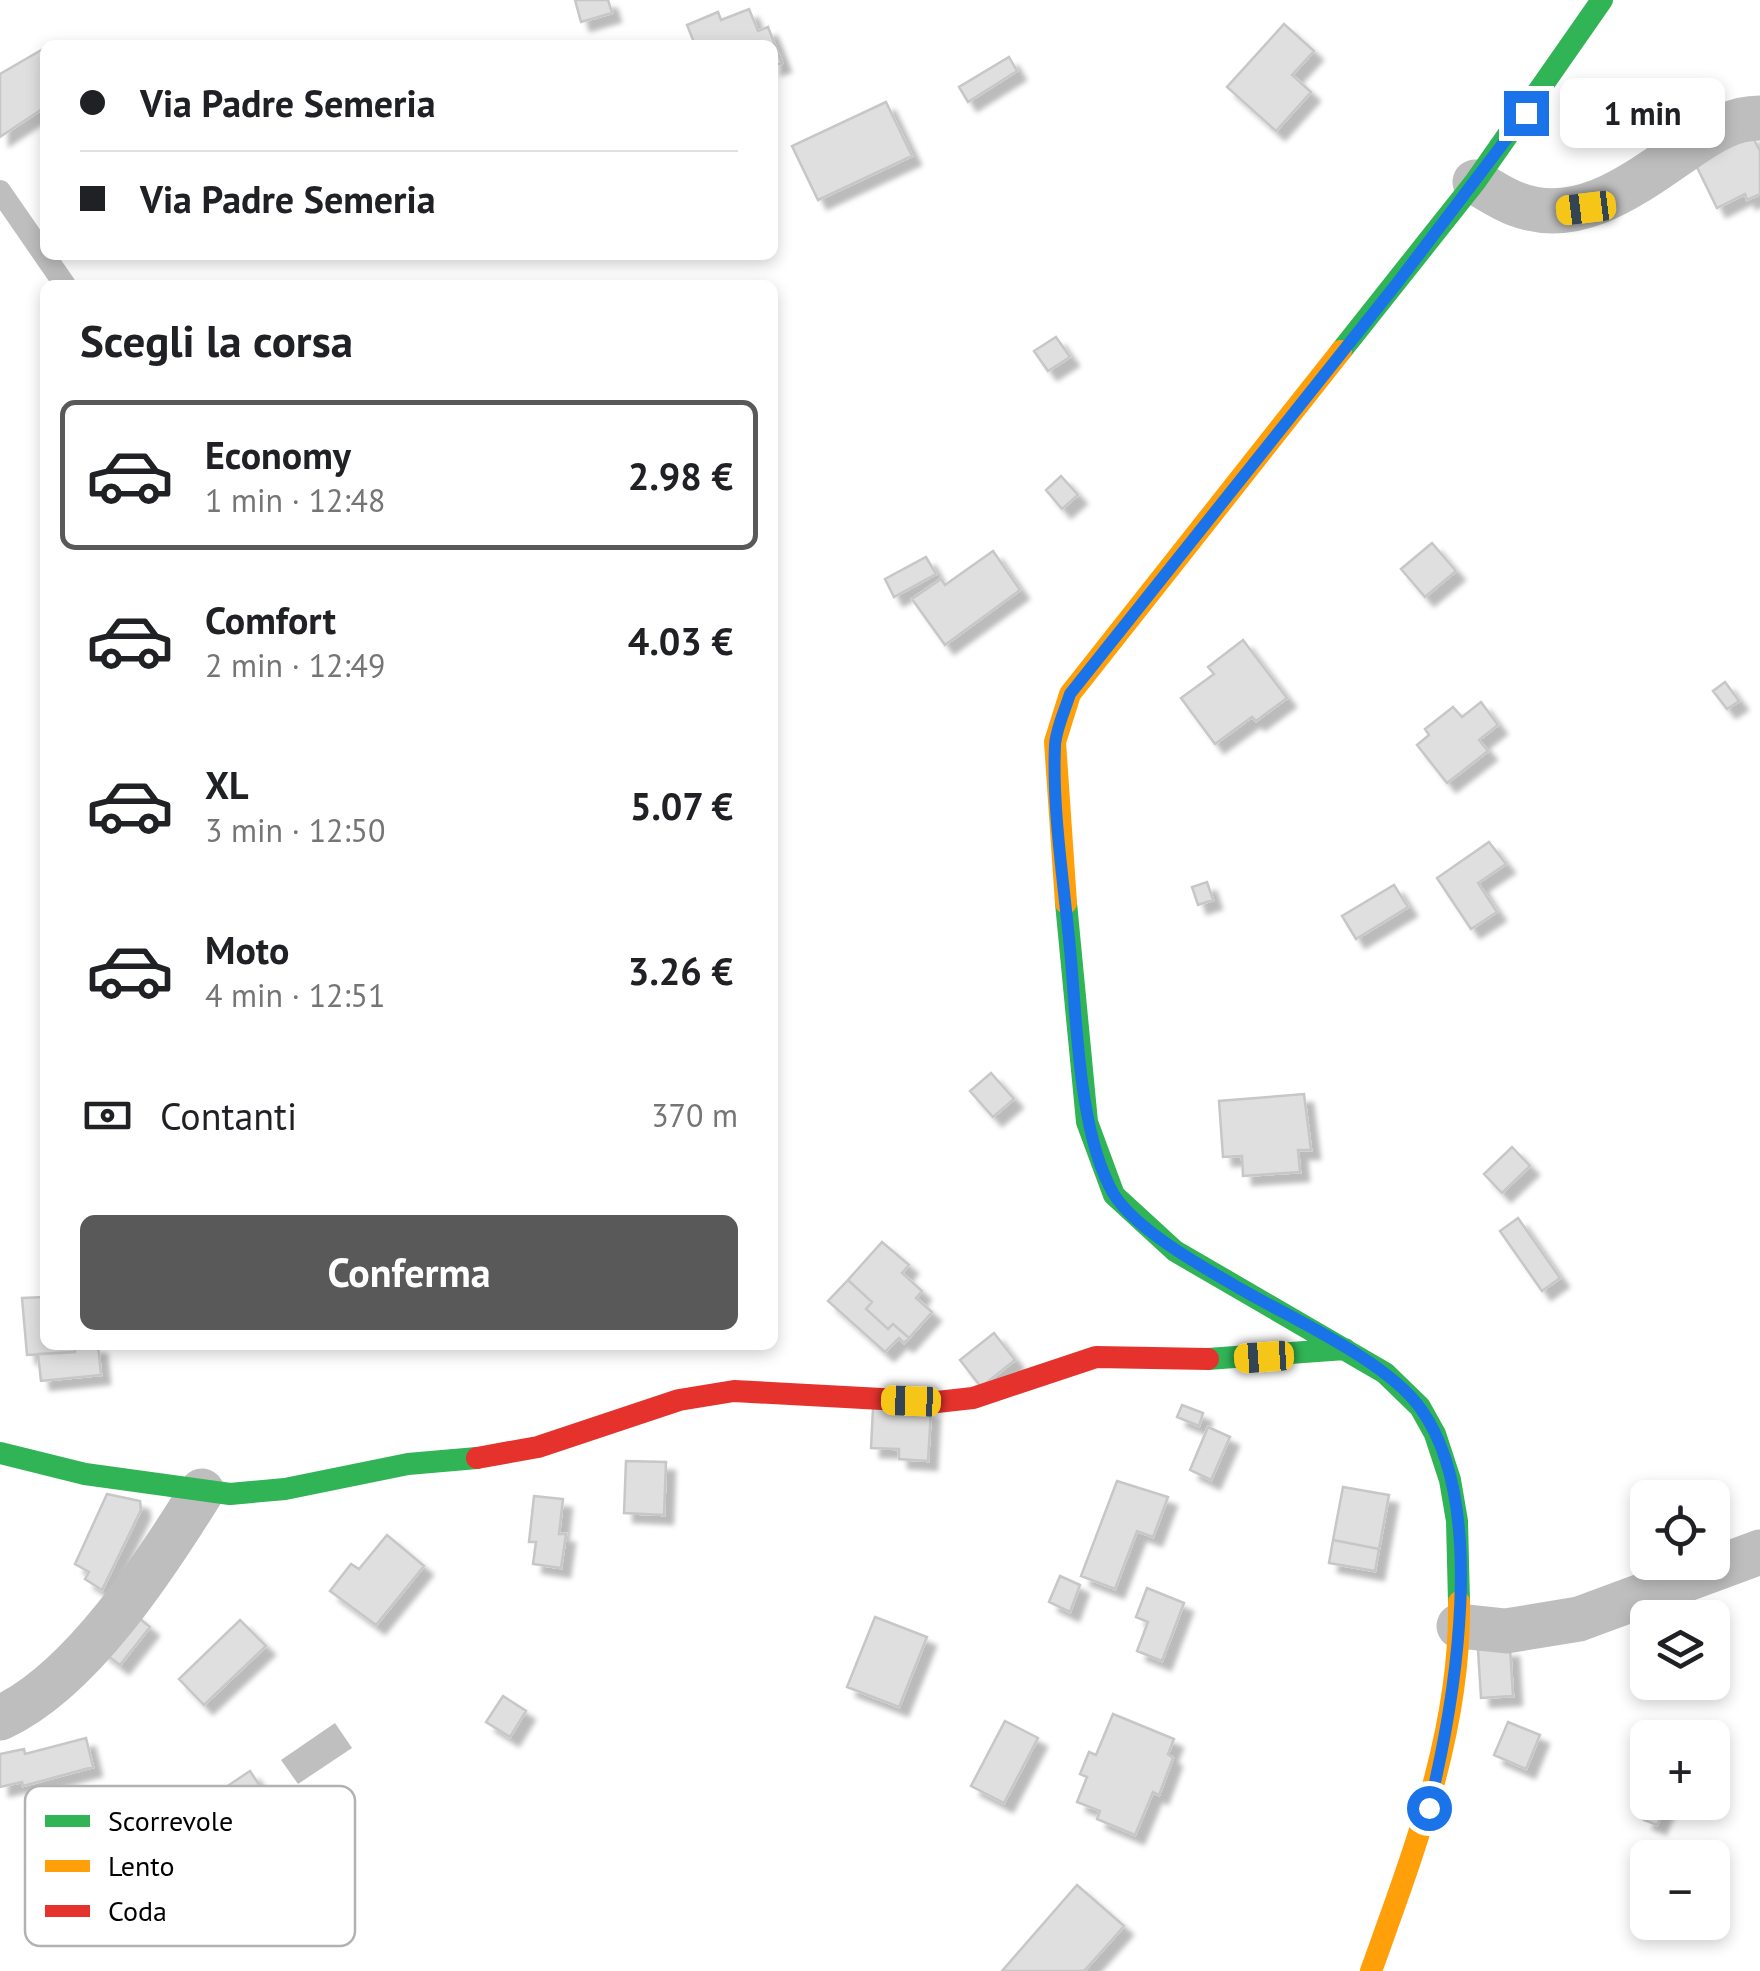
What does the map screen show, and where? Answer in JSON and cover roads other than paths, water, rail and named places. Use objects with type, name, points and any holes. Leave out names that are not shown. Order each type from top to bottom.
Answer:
[{"type":"main road","points":[[1371,1971],[1429,1808],[1445,1741],[1459,1626],[1458,1521],[1450,1480],[1435,1434],[1420,1407],[1385,1373],[1175,1251],[1114,1194],[1087,1122],[1060,845],[1055,742],[1070,694],[1475,182],[1602,0]]},
{"type":"main road","points":[[0,1453],[85,1474],[230,1494],[285,1489],[408,1464],[478,1458],[538,1447],[679,1400],[734,1391],[937,1402],[973,1398],[1096,1357],[1236,1359],[1346,1349]]},
{"type":"street","points":[[1475,182],[1515,204],[1553,213],[1586,208],[1638,180],[1715,129],[1743,119],[1760,118]]},
{"type":"street","points":[[0,1718],[68,1670],[166,1548],[202,1491]]},
{"type":"street","points":[[1459,1626],[1506,1631],[1578,1619],[1760,1552]]},
{"type":"lane","points":[[0,191],[40,249]]}]
